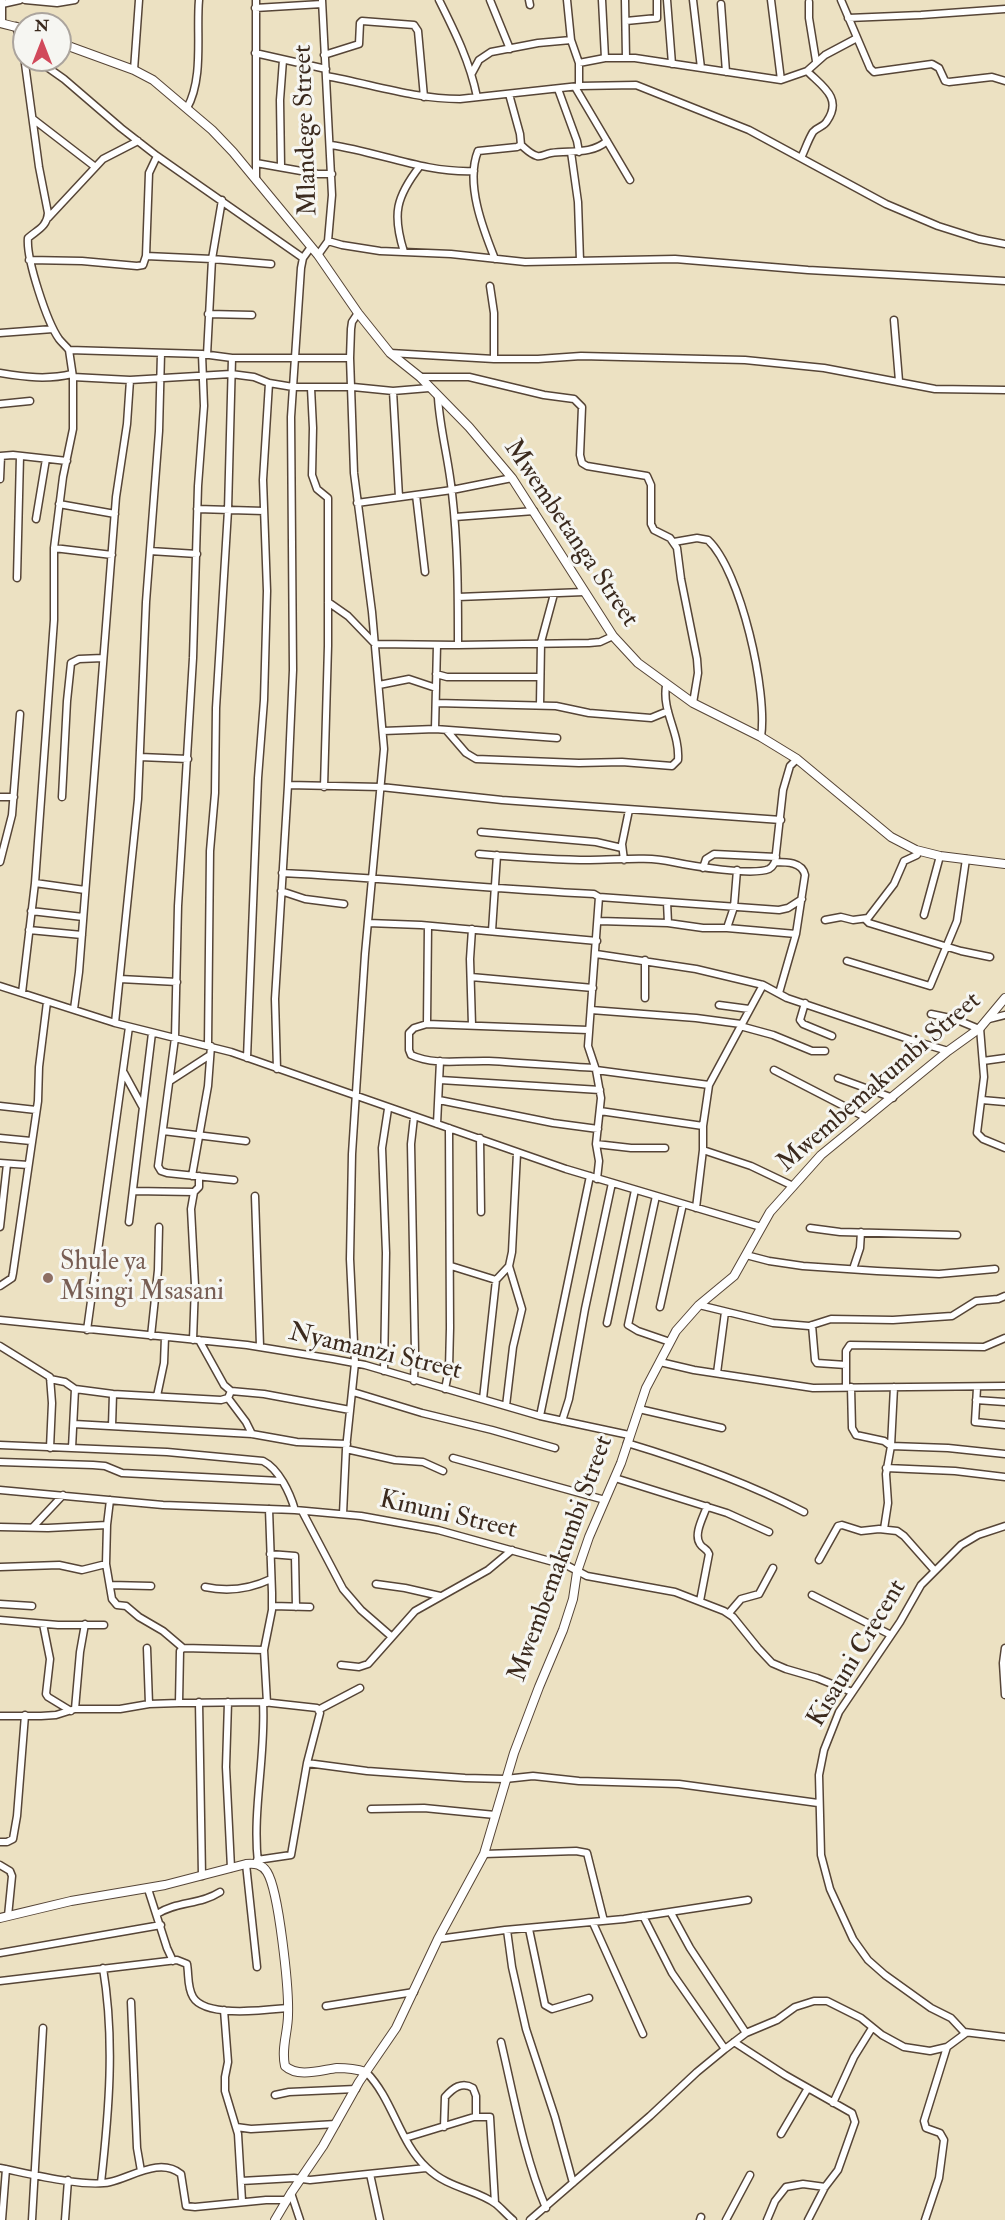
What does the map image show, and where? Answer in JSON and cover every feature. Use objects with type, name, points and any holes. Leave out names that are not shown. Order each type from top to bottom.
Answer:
[{"type":"street","points":[[1,23],[2,2],[20,0]]},
{"type":"street","points":[[25,0],[57,3],[75,0]]},
{"type":"street","points":[[134,70],[139,0]]},
{"type":"street","points":[[187,108],[193,98],[196,81],[199,0]]},
{"type":"street","points":[[256,0],[256,180]]},
{"type":"street","points":[[439,0],[472,73],[477,97]]},
{"type":"street","points":[[490,0],[510,49]]},
{"type":"street","points":[[567,0],[572,40],[579,63],[577,87],[630,180]]},
{"type":"street","points":[[602,0],[605,58]]},
{"type":"street","points":[[625,0],[626,58]]},
{"type":"street","points":[[626,21],[657,18],[657,0]]},
{"type":"street","points":[[667,0],[672,64]]},
{"type":"street","points":[[693,0],[702,68]]},
{"type":"street","points":[[771,0],[781,80]]},
{"type":"street","points":[[841,0],[870,68],[874,72],[933,64],[939,68],[945,81],[949,82],[992,77],[1005,81]]},
{"type":"street","points":[[255,8],[322,2]]},
{"type":"street","name":"Mlandege Street","points":[[318,255],[328,240],[332,174],[322,2]]},
{"type":"street","points":[[809,2],[809,18],[816,61]]},
{"type":"street","points":[[721,4],[726,72]]},
{"type":"street","points":[[848,18],[1005,9]]},
{"type":"street","points":[[324,55],[359,44],[360,22],[362,21],[414,25],[418,30],[423,98]]},
{"type":"street","points":[[579,63],[605,58],[626,58],[781,80],[807,71],[816,61],[857,38]]},
{"type":"street","points":[[472,73],[479,60],[485,55],[538,43],[572,40]]},
{"type":"street","name":"Mwembetanga Street","points":[[72,47],[134,70],[153,80],[187,108],[233,152],[318,255],[358,313],[390,353],[420,377],[438,398],[469,427],[512,478],[584,592],[613,636],[628,654],[666,686],[693,703],[761,737],[797,759],[885,833],[916,850],[940,856],[1005,864]]},
{"type":"street","points":[[255,53],[423,98],[460,99],[624,83],[648,88],[748,130],[886,204],[938,226],[1005,244]]},
{"type":"street","points":[[281,166],[280,100],[283,60]]},
{"type":"street","points":[[801,158],[815,130],[826,123],[834,104],[830,93],[807,71]]},
{"type":"street","points":[[26,72],[39,167],[48,205],[48,218]]},
{"type":"street","points":[[54,72],[157,156],[303,258]]},
{"type":"street","points":[[558,89],[577,141],[575,152],[580,261]]},
{"type":"street","points":[[509,94],[521,144],[532,154],[537,156],[575,152],[599,146],[607,141]]},
{"type":"street","points":[[33,119],[94,166]]},
{"type":"street","points":[[22,993],[35,883],[54,620],[54,548],[59,504],[73,429],[73,375],[69,350],[59,340],[53,329],[29,260],[28,238],[42,228],[48,218],[94,166],[138,141]]},
{"type":"street","points":[[331,144],[420,166],[453,172],[474,171]]},
{"type":"street","points":[[495,259],[483,228],[474,171],[478,151],[517,147],[521,144]]},
{"type":"street","points":[[29,260],[142,265],[146,256],[148,173],[157,156]]},
{"type":"street","points":[[256,163],[318,174],[332,174]]},
{"type":"street","points":[[404,252],[398,233],[397,211],[405,185],[420,166]]},
{"type":"street","points":[[222,200],[212,258],[205,355],[188,759],[178,906],[175,1038],[158,1166],[161,1171],[234,1180]]},
{"type":"street","points":[[328,240],[361,249],[543,262],[675,259],[808,270],[1005,281]]},
{"type":"street","points":[[277,1069],[274,1012],[293,661],[291,417],[299,288],[303,258],[311,247]]},
{"type":"street","points":[[146,256],[212,258],[271,264]]},
{"type":"street","points":[[490,286],[494,313],[494,358]]},
{"type":"street","points":[[343,1514],[355,1363],[350,1242],[356,1096],[368,923],[381,787],[383,731],[375,644],[357,503],[350,358],[352,322],[358,313]]},
{"type":"street","points":[[208,314],[252,315]]},
{"type":"street","points":[[894,320],[899,381]]},
{"type":"street","points":[[0,333],[53,329]]},
{"type":"street","points":[[69,350],[232,358],[350,358]]},
{"type":"street","points":[[115,1023],[136,824],[142,672],[161,353]]},
{"type":"street","points":[[390,353],[538,359],[581,356],[745,360],[824,368],[935,389],[1005,390]]},
{"type":"street","points":[[232,358],[228,510],[216,708],[215,793],[210,850],[210,1055],[208,1086],[202,1108],[196,1176],[199,1186],[194,1192],[191,1209],[196,1340],[224,1385],[231,1391],[264,1394],[351,1410]]},
{"type":"street","points":[[0,373],[34,378],[73,375],[130,380],[231,374],[254,376],[268,383],[293,387],[393,390],[429,388]]},
{"type":"street","points":[[420,377],[469,377],[544,395],[574,399],[582,407],[580,455],[582,463],[587,466],[647,476],[651,485],[651,524],[654,530],[674,542],[680,558],[681,579],[697,659],[698,673],[693,703]]},
{"type":"street","points":[[74,1009],[82,935],[115,514],[127,424],[130,380]]},
{"type":"street","points":[[247,1058],[258,778],[264,692],[267,591],[264,456],[268,383]]},
{"type":"street","points":[[311,388],[312,475],[317,489],[328,498],[324,787]]},
{"type":"street","points":[[393,390],[399,497]]},
{"type":"street","points":[[438,398],[439,420],[455,518],[458,645]]},
{"type":"street","points":[[0,404],[30,401]]},
{"type":"street","points":[[0,479],[0,456],[67,461]]},
{"type":"street","points":[[17,578],[20,456]]},
{"type":"street","points":[[36,519],[46,459]]},
{"type":"street","points":[[357,503],[452,490],[512,478]]},
{"type":"street","points":[[416,495],[425,572]]},
{"type":"street","points":[[59,504],[115,514]]},
{"type":"street","points":[[197,509],[264,511]]},
{"type":"street","points":[[455,518],[534,511]]},
{"type":"street","points":[[674,542],[697,538],[708,540],[723,561],[735,587],[745,618],[763,711],[761,737]]},
{"type":"street","points":[[54,548],[112,555]]},
{"type":"street","points":[[150,551],[197,555]]},
{"type":"street","points":[[458,597],[584,592]]},
{"type":"street","points":[[540,705],[541,642],[554,594]]},
{"type":"street","points":[[328,602],[348,616],[375,644],[589,643],[600,642],[613,636]]},
{"type":"street","points":[[435,729],[437,645]]},
{"type":"street","points":[[62,797],[71,663],[79,659],[103,658]]},
{"type":"street","points":[[436,674],[539,676]]},
{"type":"street","points":[[379,685],[410,679],[436,688]]},
{"type":"street","points":[[447,731],[466,753],[476,759],[559,763],[622,762],[672,766],[678,760],[678,743],[664,696],[666,686]]},
{"type":"street","points":[[436,703],[556,706],[589,713],[651,718],[668,711]]},
{"type":"street","points":[[0,862],[14,797],[20,714]]},
{"type":"street","points":[[383,731],[435,729],[557,738]]},
{"type":"street","points":[[140,757],[188,759]]},
{"type":"street","points":[[479,854],[661,860],[703,868],[766,870],[772,867],[775,859],[786,778],[790,766],[797,759]]},
{"type":"street","points":[[288,785],[381,787],[502,800],[781,820]]},
{"type":"street","points":[[0,797],[14,797]]},
{"type":"street","points":[[624,860],[622,848],[629,810]]},
{"type":"street","points":[[481,832],[596,842],[622,848]]},
{"type":"street","points":[[825,920],[841,917],[853,920],[865,919],[871,915],[894,884],[904,861],[917,855],[916,850]]},
{"type":"street","points":[[703,868],[706,859],[714,854],[791,862],[805,872],[796,934],[779,993]]},
{"type":"street","points":[[492,931],[497,855]]},
{"type":"street","points":[[924,915],[940,856]]},
{"type":"street","points":[[847,961],[930,986],[957,921],[966,859]]},
{"type":"street","points":[[728,928],[734,907],[737,870]]},
{"type":"street","points":[[282,873],[594,894],[599,897],[779,910],[788,908],[802,899]]},
{"type":"street","points":[[35,883],[85,890]]},
{"type":"street","points":[[281,891],[304,899],[344,904]]},
{"type":"street","points":[[540,1416],[598,1161],[596,1144],[600,1090],[588,1046],[588,1030],[599,921],[599,897]]},
{"type":"street","points":[[667,902],[668,923]]},
{"type":"street","points":[[31,911],[83,917]]},
{"type":"street","points":[[865,919],[869,923],[961,951],[990,957]]},
{"type":"street","points":[[599,921],[668,923],[703,928],[796,934]]},
{"type":"street","points":[[368,923],[472,929],[597,941]]},
{"type":"street","points":[[427,1024],[428,926]]},
{"type":"street","points":[[472,929],[472,1025]]},
{"type":"street","points":[[29,930],[82,935]]},
{"type":"street","points":[[596,954],[696,969],[763,985],[787,998],[948,1051]]},
{"type":"street","points":[[645,960],[645,998]]},
{"type":"street","points":[[471,977],[593,988]]},
{"type":"street","points":[[120,979],[177,982]]},
{"type":"street","points":[[696,1208],[704,1150],[703,1126],[709,1084],[763,985]]},
{"type":"street","points":[[0,986],[115,1023],[209,1046],[247,1058],[388,1109],[480,1138],[517,1153],[761,1227]]},
{"type":"street","name":"Mwembemakumbi Street","points":[[275,2220],[337,2124],[366,2072],[396,2028],[438,1939],[484,1854],[505,1779],[539,1687],[564,1630],[573,1599],[577,1572],[615,1478],[639,1409],[670,1342],[685,1319],[728,1282],[740,1267],[770,1212],[821,1155],[948,1051],[979,1029],[1005,998]]},
{"type":"street","points":[[0,1286],[12,1278],[13,1273],[40,1090],[39,1067],[47,1002]]},
{"type":"street","points":[[805,1003],[800,1020],[802,1024],[832,1036]]},
{"type":"street","points":[[719,1005],[749,1009]]},
{"type":"street","points":[[591,1011],[696,1018],[741,1025],[813,1051],[825,1051]]},
{"type":"street","points":[[931,1014],[955,1019],[979,1029],[983,1062],[982,1100],[977,1133],[983,1139],[1005,1148]]},
{"type":"street","points":[[989,1019],[1005,1015]]},
{"type":"street","points":[[588,1030],[427,1024],[414,1028],[409,1033],[409,1050],[411,1055],[416,1057],[440,1062],[487,1061],[596,1069],[709,1084]]},
{"type":"street","points":[[87,1330],[129,1027]]},
{"type":"street","points":[[129,1222],[152,1033]]},
{"type":"street","points":[[170,1081],[210,1055]]},
{"type":"street","points":[[983,1062],[1005,1058]]},
{"type":"street","points":[[437,1125],[440,1062]]},
{"type":"street","points":[[774,1070],[867,1118]]},
{"type":"street","points":[[124,1072],[142,1106]]},
{"type":"street","points":[[838,1078],[893,1098]]},
{"type":"street","points":[[440,1080],[600,1090]]},
{"type":"street","points":[[439,1100],[553,1123],[598,1129]]},
{"type":"street","points":[[982,1100],[1005,1102]]},
{"type":"street","points":[[0,1106],[36,1110]]},
{"type":"street","points":[[384,1371],[386,1253],[382,1148],[388,1109]]},
{"type":"street","points":[[600,1111],[703,1126]]},
{"type":"street","points":[[414,1117],[411,1144],[414,1381]]},
{"type":"street","points":[[445,1389],[450,1343],[449,1128]]},
{"type":"street","points":[[163,1131],[246,1141]]},
{"type":"street","points":[[0,1138],[31,1141]]},
{"type":"street","points":[[480,1138],[482,1212]]},
{"type":"street","points":[[596,1144],[631,1148],[665,1148]]},
{"type":"street","points":[[704,1150],[751,1166],[793,1186]]},
{"type":"street","points":[[506,1406],[513,1347],[522,1310],[509,1266],[512,1252],[517,1153]]},
{"type":"street","points":[[0,1227],[4,1164],[28,1165]]},
{"type":"street","points":[[562,1420],[569,1399],[583,1317],[612,1183]]},
{"type":"street","points":[[607,1323],[635,1190]]},
{"type":"street","points":[[133,1191],[194,1192]]},
{"type":"street","points":[[255,1196],[260,1346]]},
{"type":"street","points":[[657,1196],[628,1325],[638,1331],[670,1342]]},
{"type":"street","points":[[660,1307],[683,1204]]},
{"type":"street","points":[[151,1336],[158,1270],[159,1227]]},
{"type":"street","points":[[810,1228],[957,1235]]},
{"type":"street","points":[[853,1269],[859,1254],[861,1232]]},
{"type":"street","points":[[746,1254],[785,1264],[853,1269],[939,1274],[995,1269]]},
{"type":"street","points":[[450,1266],[496,1280]]},
{"type":"street","points":[[483,1399],[496,1280],[509,1266]]},
{"type":"street","points":[[699,1305],[773,1323],[813,1325],[831,1319],[893,1320],[952,1316],[976,1301],[1005,1296]]},
{"type":"street","points":[[717,1373],[725,1312]]},
{"type":"street","name":"Nyamanzi Street","points":[[0,1320],[260,1346],[355,1363],[628,1439],[762,1492],[804,1512]]},
{"type":"street","points":[[813,1325],[817,1363],[846,1365]]},
{"type":"street","points":[[157,1396],[164,1363],[165,1337]]},
{"type":"street","points":[[1005,1338],[984,1347],[850,1345],[846,1351],[853,1433],[856,1436],[884,1441],[891,1446],[948,1448],[1005,1454]]},
{"type":"street","points":[[0,1346],[47,1374],[50,1379],[52,1403],[50,1448]]},
{"type":"street","points":[[660,1362],[794,1386],[977,1388],[1005,1386]]},
{"type":"street","points":[[50,1379],[65,1382],[75,1389],[113,1394],[222,1400],[228,1398],[231,1391]]},
{"type":"street","points":[[884,1529],[888,1503],[886,1468],[891,1446],[894,1387]]},
{"type":"street","points":[[977,1388],[975,1422],[1005,1425]]},
{"type":"street","points":[[72,1448],[75,1389]]},
{"type":"street","points":[[353,1392],[422,1413],[555,1448]]},
{"type":"street","points":[[112,1426],[113,1394]]},
{"type":"street","points":[[228,1398],[252,1434]]},
{"type":"street","points":[[976,1400],[1005,1402]]},
{"type":"street","points":[[639,1409],[722,1428]]},
{"type":"street","points":[[74,1424],[252,1434],[297,1442],[347,1446],[395,1460],[423,1462],[444,1472]]},
{"type":"street","points":[[0,1445],[210,1455],[263,1461],[269,1464],[281,1481],[343,1589],[361,1610],[392,1637]]},
{"type":"street","points":[[453,1458],[605,1500]]},
{"type":"street","points":[[0,1462],[93,1465],[105,1466],[122,1473],[281,1481]]},
{"type":"street","points":[[886,1468],[955,1471],[1005,1477]]},
{"type":"street","points":[[615,1478],[728,1513],[769,1532]]},
{"type":"street","name":"Kinuni Street","points":[[0,1491],[194,1507],[298,1510],[343,1514],[438,1530],[568,1566],[587,1576],[662,1588],[700,1601],[729,1613],[772,1663],[786,1670],[817,1678],[852,1692]]},
{"type":"street","points":[[33,1527],[63,1495]]},
{"type":"street","points":[[110,1500],[106,1564],[112,1599],[117,1605],[126,1606],[139,1617],[163,1631],[183,1648],[264,1650]]},
{"type":"street","points":[[700,1601],[709,1554],[699,1543],[697,1537],[707,1506]]},
{"type":"street","points":[[269,1509],[272,1606],[264,1650],[264,1733],[259,1783],[257,1862],[266,1871],[276,1902],[288,2008],[285,2066],[298,2072],[346,2068],[366,2072],[378,2088],[405,2138],[426,2168],[451,2185],[495,2203],[513,2220]]},
{"type":"street","points":[[0,1527],[59,1528],[107,1525]]},
{"type":"street","points":[[819,1560],[838,1526],[842,1525],[861,1532],[884,1529],[897,1531],[935,1571]]},
{"type":"street","name":"Kisauni Crecent","points":[[966,2033],[951,2018],[931,2008],[885,1976],[858,1949],[844,1923],[825,1876],[820,1847],[819,1775],[824,1750],[839,1712],[891,1635],[917,1590],[951,1553],[969,1539],[1005,1526]]},
{"type":"street","points":[[341,1665],[364,1666],[374,1659],[415,1611],[489,1570],[512,1550]]},
{"type":"street","points":[[270,1554],[295,1556],[296,1607]]},
{"type":"street","points":[[0,1567],[59,1565],[82,1570],[106,1564]]},
{"type":"street","points":[[729,1613],[741,1599],[759,1594],[773,1568]]},
{"type":"street","points":[[205,1587],[217,1590],[244,1589],[271,1579]]},
{"type":"street","points":[[376,1584],[440,1596]]},
{"type":"street","points":[[110,1585],[151,1586]]},
{"type":"street","points":[[812,1595],[891,1635]]},
{"type":"street","points":[[0,1604],[32,1606]]},
{"type":"street","points":[[272,1606],[310,1607]]},
{"type":"street","points":[[0,1620],[43,1624],[104,1625]]},
{"type":"street","points":[[43,1624],[50,1659],[46,1694],[73,1710]]},
{"type":"street","points":[[73,1710],[85,1624]]},
{"type":"street","points":[[147,1648],[149,1704]]},
{"type":"street","points":[[179,1703],[180,1651],[183,1648]]},
{"type":"street","points":[[1005,1648],[1003,1663],[1005,1695]]},
{"type":"street","points":[[0,1716],[56,1715],[73,1710],[120,1709],[149,1704],[199,1702],[265,1702],[320,1709],[360,1688]]},
{"type":"street","points":[[199,1702],[202,1876]]},
{"type":"street","points":[[228,1702],[226,1767],[231,1868]]},
{"type":"street","points":[[0,1865],[10,1871],[12,1876],[4,1917],[71,1901],[148,1888],[291,1855],[307,1763],[320,1709]]},
{"type":"street","points":[[0,1842],[13,1839],[25,1715]]},
{"type":"street","points":[[307,1763],[367,1771],[505,1779],[533,1776],[679,1784],[818,1803]]},
{"type":"street","points":[[371,1809],[424,1808],[495,1815]]},
{"type":"street","points":[[484,1854],[576,1851],[587,1853],[604,1921]]},
{"type":"street","points":[[246,1864],[257,1967]]},
{"type":"street","points":[[148,1888],[173,1960]]},
{"type":"street","points":[[157,1914],[172,1905],[202,1901],[220,1892]]},
{"type":"street","points":[[438,1939],[507,1930],[593,1923],[748,1900]]},
{"type":"street","points":[[670,1913],[690,1948],[746,2033]]},
{"type":"street","points":[[643,1916],[672,1973],[725,2049]]},
{"type":"street","points":[[593,1923],[643,2034]]},
{"type":"street","points":[[0,1953],[161,1925]]},
{"type":"street","points":[[530,1929],[545,2005],[552,2009],[589,1998]]},
{"type":"street","points":[[507,1930],[512,1967],[526,2029],[555,2117],[573,2183]]},
{"type":"street","points":[[0,1981],[173,1960],[187,1964],[190,1992],[194,2000],[210,2008],[224,2010],[288,2008]]},
{"type":"street","points":[[101,2183],[109,2110],[111,2049],[110,2014],[103,1968]]},
{"type":"street","points":[[326,2006],[414,1992]]},
{"type":"street","points":[[530,2220],[725,2049],[746,2033],[777,2020],[795,2007],[821,2000],[834,2003],[898,2045],[914,2050],[938,2050],[947,2047],[966,2033],[1005,2037]]},
{"type":"street","points":[[131,2002],[137,2148],[141,2171]]},
{"type":"street","points":[[224,2010],[228,2062],[225,2091],[236,2127],[242,2201]]},
{"type":"street","points":[[32,2220],[44,2028]]},
{"type":"street","points":[[833,2103],[854,2057],[872,2028]]},
{"type":"street","points":[[501,2042],[522,2132],[538,2190],[546,2208]]},
{"type":"street","points":[[734,2042],[852,2114],[855,2122],[838,2170],[825,2187],[808,2220]]},
{"type":"street","points":[[925,2220],[939,2178],[944,2140],[940,2133],[926,2128],[924,2121],[947,2047]]},
{"type":"street","points":[[444,2127],[445,2097],[459,2086],[466,2084],[473,2088],[476,2096],[476,2117]]},
{"type":"street","points":[[781,2134],[808,2088]]},
{"type":"street","points":[[274,2095],[289,2092],[356,2089]]},
{"type":"street","points":[[405,2138],[476,2117],[488,2116],[492,2120],[495,2203]]},
{"type":"street","points":[[236,2127],[251,2129],[337,2124]]},
{"type":"street","points":[[2,2220],[3,2169],[35,2176],[101,2183],[141,2171],[165,2168],[178,2172],[182,2178],[186,2206],[289,2197],[300,2220]]},
{"type":"street","points":[[241,2181],[301,2178],[310,2180],[426,2168]]},
{"type":"street","points":[[370,2174],[380,2220]]},
{"type":"street","points":[[726,2220],[750,2175]]},
{"type":"street","points":[[65,2220],[68,2180]]},
{"type":"street","points":[[767,2220],[775,2201],[786,2187],[804,2184],[825,2187]]},
{"type":"place","name":"Shule ya Msingi Msasani","points":[[48,1278]]}]
